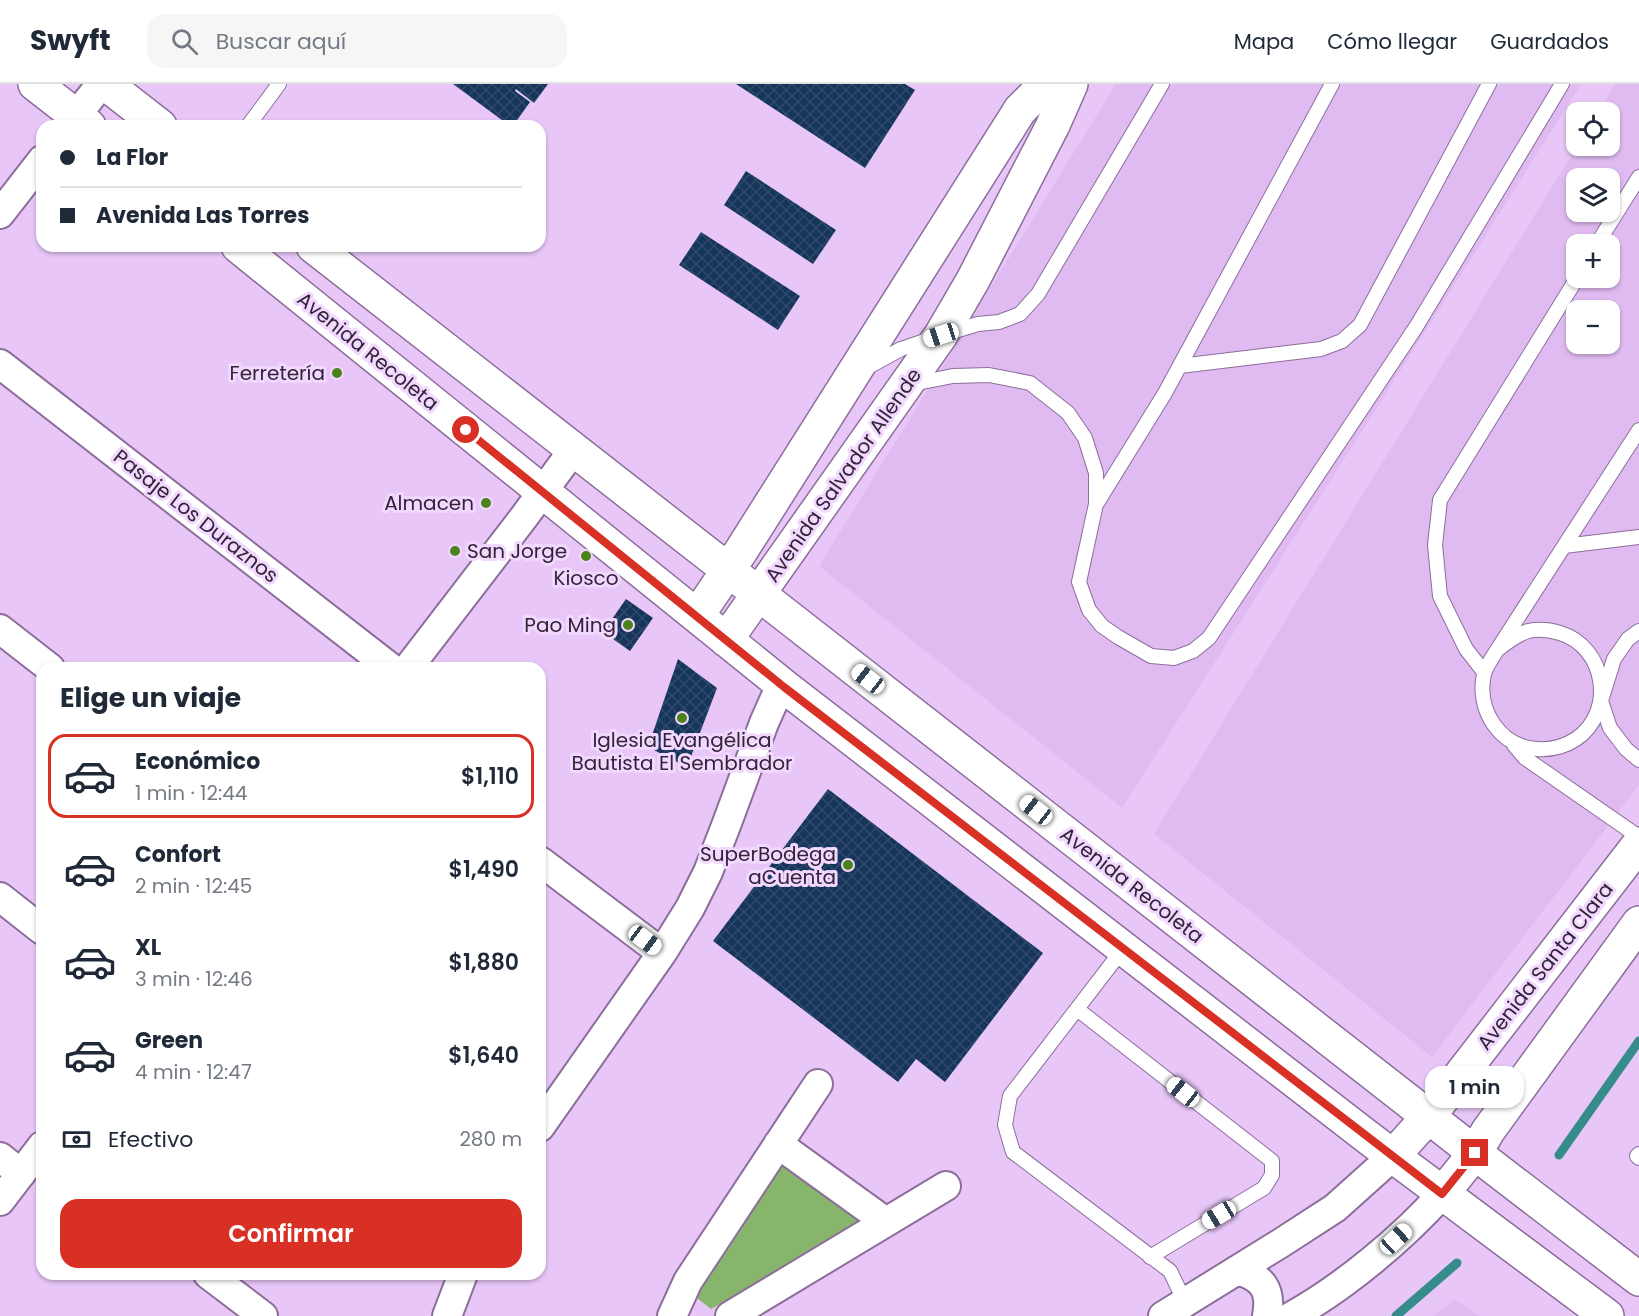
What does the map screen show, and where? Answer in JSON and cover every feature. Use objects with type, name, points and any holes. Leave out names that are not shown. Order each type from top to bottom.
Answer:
[{"type":"main road","points":[[35,84],[75,120]]},
{"type":"main road","points":[[106,84],[152,120]]},
{"type":"main road","name":"Avenida Salvador Allende","points":[[697,616],[729,570],[1020,110],[1046,84]]},
{"type":"main road","name":"Avenida Salvador Allende","points":[[726,640],[941,335],[973,280],[1053,125],[1071,84]]},
{"type":"main road","name":"Avenida Recoleta","points":[[245,252],[784,687],[1442,1194],[1607,1316]]},
{"type":"main road","name":"Avenida Recoleta","points":[[321,252],[1639,1279]]},
{"type":"main road","name":"Avenida Santa Clara","points":[[1393,1156],[1429,1116],[1639,844]]},
{"type":"main road","points":[[1442,1194],[1475,1153],[1488,1131],[1639,923]]},
{"type":"street","points":[[80,120],[101,84]]},
{"type":"street","points":[[0,214],[36,168]]},
{"type":"street","name":"Pasaje Los Duraznos","points":[[0,364],[384,662]]},
{"type":"street","points":[[413,662],[574,449]]},
{"type":"street","points":[[0,629],[42,662]]},
{"type":"street","points":[[546,1118],[662,953],[690,908],[708,872],[764,723],[776,696],[784,687]]},
{"type":"street","points":[[546,866],[662,953]]},
{"type":"street","points":[[0,897],[36,925]]},
{"type":"street","points":[[672,1316],[688,1281],[818,1084]]},
{"type":"street","points":[[778,1144],[886,1222]]},
{"type":"street","points":[[0,1201],[11,1166],[36,1151]]},
{"type":"street","points":[[1174,1309],[1335,1208],[1393,1156]]},
{"type":"street","points":[[745,1312],[946,1186]]},
{"type":"street","points":[[1292,1316],[1310,1306],[1384,1250],[1442,1194]]},
{"type":"street","points":[[1237,1270],[1252,1274],[1264,1285],[1268,1299],[1267,1316]]},
{"type":"street","points":[[216,1280],[263,1316]]},
{"type":"street","points":[[447,1316],[461,1280]]},
{"type":"lane","points":[[252,120],[279,84]]},
{"type":"lane","points":[[848,382],[874,363],[901,349],[978,324],[999,322],[1020,314],[1038,294],[1162,84]]},
{"type":"lane","points":[[1096,504],[1165,393],[1332,84]]},
{"type":"lane","points":[[1179,366],[1321,349],[1342,341],[1360,325],[1489,84]]},
{"type":"lane","points":[[907,385],[953,376],[989,375],[1030,383],[1068,412],[1085,438],[1096,473],[1096,504],[1079,582],[1089,610],[1102,626],[1151,656],[1174,658],[1193,651],[1209,638],[1416,327],[1562,84]]},
{"type":"lane","points":[[1603,234],[1639,177]]},
{"type":"lane","points":[[1484,672],[1466,650],[1440,596],[1435,545],[1440,500],[1571,288]]},
{"type":"lane","points":[[1639,430],[1484,672],[1482,699],[1492,723],[1525,758],[1639,837]]},
{"type":"lane","points":[[1564,546],[1639,537]]},
{"type":"lane","points":[[1497,650],[1512,638],[1530,631],[1550,630],[1568,636],[1584,647],[1596,663],[1601,682],[1601,701],[1610,728],[1626,749],[1639,760]]},
{"type":"lane","points":[[1510,741],[1528,749],[1547,750],[1566,745],[1582,735],[1594,719],[1614,659],[1628,639],[1639,631]]},
{"type":"lane","points":[[1123,949],[1010,1096],[1005,1125],[1014,1152],[1170,1271],[1174,1309]]},
{"type":"lane","points":[[1077,1009],[1272,1161],[1272,1175],[1264,1188],[1150,1257]]},
{"type":"shaded area","points":[[1116,84],[1581,84],[1570,102],[1566,102],[1566,108],[1122,808],[819,566]]},
{"type":"shaded area","points":[[1615,84],[1639,84],[1639,785],[1432,1057],[1154,834],[1571,156],[1620,156],[1620,102],[1604,102]]},
{"type":"shaded area","points":[[1455,1299],[1479,1316],[1433,1316]]},
{"type":"green space","points":[[780,1164],[862,1221],[711,1309],[692,1294]]},
{"type":"building","points":[[453,84],[548,84],[534,103],[516,89],[515,91],[530,102],[517,120],[502,120]]},
{"type":"building","points":[[736,84],[905,84],[915,90],[865,168]]},
{"type":"building","points":[[746,171],[836,230],[813,264],[724,205]]},
{"type":"building","points":[[701,232],[800,296],[778,330],[679,265]]},
{"type":"building","name":"Pao Ming","points":[[626,599],[653,618],[630,651],[603,632]]},
{"type":"building","name":"Iglesia Evangélica Bautista El Sembrador","points":[[678,659],[717,688],[687,767],[648,747]]},
{"type":"building","name":"SuperBodega aCuenta","points":[[828,789],[1043,953],[945,1082],[916,1059],[898,1082],[713,941]]},
{"type":"waterway","points":[[1559,1155],[1639,1041]]},
{"type":"waterway","points":[[1396,1316],[1457,1263]]},
{"type":"place","name":"Ferretería","points":[[337,373]]},
{"type":"place","name":"Almacen","points":[[486,503]]},
{"type":"place","name":"San Jorge","points":[[455,551]]},
{"type":"place","name":"Kiosco","points":[[586,556]]},
{"type":"place","name":"Pao Ming","points":[[628,625]]},
{"type":"place","name":"Iglesia Evangélica Bautista El Sembrador","points":[[682,718]]},
{"type":"place","name":"SuperBodega aCuenta","points":[[848,865]]},
{"type":"route","points":[[466,430],[784,687],[1442,1194],[1475,1153]]}]
